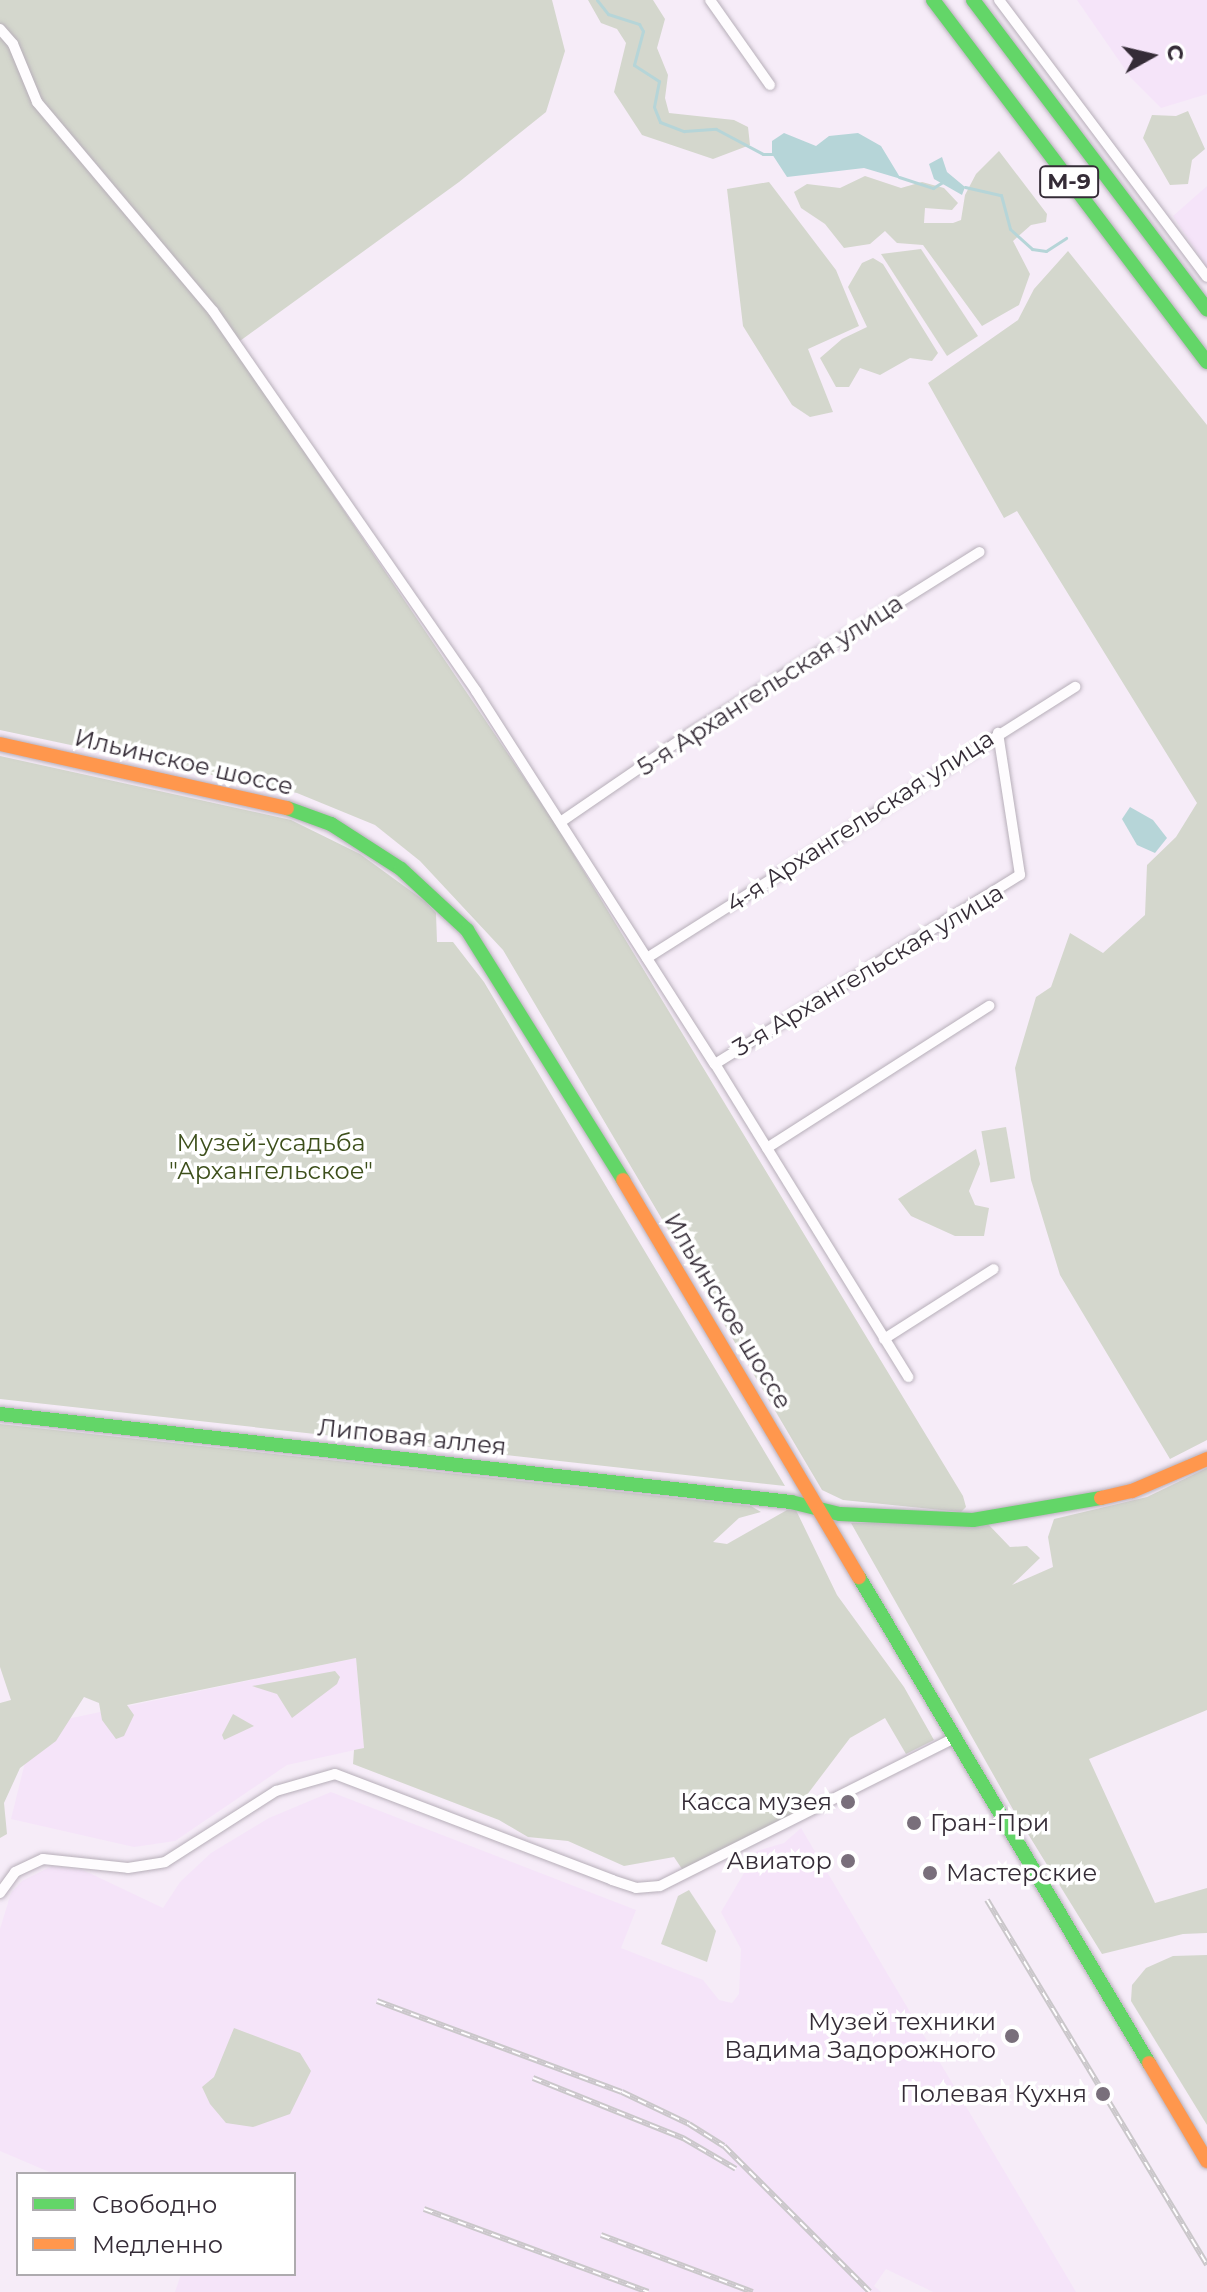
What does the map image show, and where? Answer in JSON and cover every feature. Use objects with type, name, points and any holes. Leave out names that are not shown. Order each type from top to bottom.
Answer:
[{"type":"main road","name":"М-9","points":[[933,0],[1207,362]]},
{"type":"main road","name":"М-9","points":[[973,0],[1207,309]]},
{"type":"main road","name":"Ильинское шоссе","points":[[0,744],[294,809],[368,846],[432,895],[499,975],[1207,2161]]},
{"type":"main road","name":"Липовая аллея","points":[[0,1414],[791,1502],[819,1510],[973,1520],[1029,1514],[1132,1491],[1207,1459]]},
{"type":"street","points":[[710,0],[770,85]]},
{"type":"street","points":[[999,0],[1207,277]]},
{"type":"street","points":[[0,29],[13,44],[37,102],[213,311],[562,821],[908,1377]]},
{"type":"street","name":"5-я Архангельская улица","points":[[562,821],[683,738],[979,552]]},
{"type":"street","name":"4-я Архангельская улица","points":[[647,958],[1075,687]]},
{"type":"street","name":"3-я Архангельская улица","points":[[715,1064],[1020,875],[998,733]]},
{"type":"street","points":[[767,1148],[989,1006]]},
{"type":"street","points":[[884,1339],[994,1269]]},
{"type":"street","points":[[0,1893],[15,1872],[43,1859],[128,1868],[165,1862],[285,1786],[335,1774],[612,1880],[636,1888],[660,1886],[954,1738]]},
{"type":"shaded area","points":[[1077,0],[1207,0],[1207,94],[1161,108],[1131,78]]},
{"type":"shaded area","points":[[784,133],[816,146],[829,136],[858,133],[881,146],[901,179],[864,168],[787,177],[772,154],[772,141]]},
{"type":"shaded area","points":[[942,157],[947,172],[965,187],[962,195],[934,179],[929,164]]},
{"type":"shaded area","points":[[1207,186],[1207,268],[1173,216]]},
{"type":"shaded area","points":[[1130,807],[1153,820],[1167,838],[1155,853],[1137,845],[1122,819]]},
{"type":"shaded area","points":[[356,1658],[364,1748],[287,1765],[175,1841],[134,1847],[11,1819],[34,1726]]},
{"type":"shaded area","points":[[331,1792],[636,1910],[621,1948],[703,1980],[719,2000],[732,2003],[739,1994],[741,1949],[721,1912],[757,1851],[784,1843],[801,1828],[1076,2292],[933,2292],[886,2269],[874,2286],[881,2292],[175,2292],[180,2276],[296,2276],[296,2172],[49,2172],[0,2151],[0,1929],[11,1893],[22,1881],[52,1866],[83,1870],[163,1908],[180,1882],[211,1853],[269,1818]]},
{"type":"green space","points":[[0,0],[552,0],[565,51],[546,112],[459,182],[233,346],[554,822],[963,1496],[966,1507],[961,1512],[843,1500],[822,1490],[503,950],[420,861],[375,825],[297,793],[0,730]]},
{"type":"green space","points":[[588,0],[653,0],[665,19],[657,48],[668,75],[665,98],[669,113],[734,120],[748,127],[750,145],[713,159],[642,135],[614,92],[626,43],[617,29],[601,23]]},
{"type":"green space","points":[[1188,111],[1205,149],[1192,160],[1188,184],[1170,185],[1143,138],[1152,115],[1176,116]]},
{"type":"green space","points":[[999,151],[1047,214],[1046,222],[1031,225],[1013,241],[1030,274],[1019,305],[982,326],[923,245],[897,243],[885,231],[870,244],[844,248],[825,224],[801,208],[794,192],[807,184],[840,188],[865,176],[901,188],[922,182],[944,188],[958,203],[952,210],[925,208],[924,223],[953,223],[961,220],[965,195],[976,174]]},
{"type":"green space","points":[[769,182],[836,270],[859,326],[808,349],[833,412],[810,417],[792,405],[743,326],[727,189]]},
{"type":"green space","points":[[921,249],[978,336],[947,356],[881,254]]},
{"type":"green space","points":[[1068,251],[1207,425],[1207,1440],[1170,1459],[1060,1275],[1031,1180],[1015,1068],[1036,997],[1051,987],[1070,933],[1103,953],[1145,915],[1147,865],[1176,837],[1197,803],[1017,511],[1004,518],[928,383],[1018,320],[1034,289]]},
{"type":"green space","points":[[873,258],[883,264],[938,353],[932,361],[910,358],[880,375],[860,368],[849,387],[836,387],[820,358],[842,339],[867,327],[848,287],[862,263]]},
{"type":"green space","name":"Музей-усадьба \"Архангельское\"","points":[[0,756],[291,820],[360,854],[426,902],[436,913],[437,942],[453,942],[484,982],[785,1486],[0,1399]]},
{"type":"green space","points":[[1006,1127],[1015,1178],[990,1183],[981,1131]]},
{"type":"green space","points":[[976,1149],[980,1164],[969,1191],[975,1205],[989,1208],[984,1236],[955,1236],[911,1216],[898,1199]]},
{"type":"green space","points":[[0,1424],[751,1506],[761,1512],[739,1518],[713,1542],[727,1544],[794,1506],[837,1595],[904,1687],[934,1740],[906,1754],[885,1718],[850,1738],[791,1816],[682,1869],[674,1857],[624,1866],[568,1841],[528,1837],[499,1820],[353,1764],[354,1750],[364,1748],[356,1658],[127,1705],[134,1715],[124,1736],[116,1739],[102,1720],[99,1703],[84,1697],[56,1741],[20,1768],[4,1803],[7,1834],[0,1838],[0,1703],[11,1700],[0,1667]]},
{"type":"green space","points":[[1207,1468],[1207,1710],[1089,1759],[1155,1903],[1207,1888],[1207,1933],[1183,1934],[1102,1954],[1015,1813],[851,1523],[987,1523],[1010,1547],[1027,1546],[1040,1558],[1012,1585],[1053,1567],[1048,1537],[1054,1519],[1147,1497]]},
{"type":"green space","points":[[335,1671],[340,1677],[337,1684],[292,1718],[277,1694],[252,1686]]},
{"type":"green space","points":[[233,1714],[254,1726],[224,1740],[222,1735]]},
{"type":"green space","points":[[689,1890],[716,1931],[707,1962],[661,1944],[678,1896]]},
{"type":"green space","points":[[1207,1955],[1207,2125],[1131,2001],[1132,1985],[1146,1968],[1173,1956]]},
{"type":"green space","points":[[234,2028],[300,2053],[311,2071],[290,2114],[253,2127],[226,2123],[210,2104],[202,2087],[214,2077]]},
{"type":"waterway","points":[[597,0],[608,14],[639,24],[643,31],[634,65],[659,81],[654,107],[660,122],[684,131],[716,129],[763,154],[776,154]]},
{"type":"waterway","points":[[899,177],[933,188],[944,181]]},
{"type":"waterway","points":[[965,187],[1001,195],[1010,229],[1032,249],[1046,251],[1066,238]]},
{"type":"railway","points":[[987,1900],[1207,2265]]},
{"type":"railway","points":[[377,2001],[622,2092],[689,2124],[724,2146],[870,2292]]},
{"type":"railway","points":[[533,2078],[683,2138],[736,2169]]},
{"type":"railway","points":[[424,2209],[648,2292]]},
{"type":"railway","points":[[601,2235],[753,2292]]},
{"type":"traffic: fast","points":[[933,0],[1207,362]]},
{"type":"traffic: fast","points":[[973,0],[1207,309]]},
{"type":"traffic: fast","points":[[287,808],[331,824],[401,869],[467,930],[623,1180]]},
{"type":"traffic: fast","points":[[0,1414],[791,1502],[840,1514],[973,1520],[1101,1498]]},
{"type":"traffic: fast","points":[[859,1577],[1149,2063]]},
{"type":"traffic: slow","points":[[0,744],[287,808]]},
{"type":"traffic: slow","points":[[623,1180],[859,1577]]},
{"type":"traffic: slow","points":[[1101,1498],[1132,1491],[1207,1459]]},
{"type":"traffic: slow","points":[[1149,2063],[1207,2161]]},
{"type":"place","name":"Касса музея","points":[[848,1802]]},
{"type":"place","name":"Гран-При","points":[[914,1823]]},
{"type":"place","name":"Авиатор","points":[[848,1861]]},
{"type":"place","name":"Мастерские","points":[[930,1873]]},
{"type":"place","name":"Музей техники Вадима Задорожного","points":[[1012,2036]]},
{"type":"place","name":"Полевая Кухня","points":[[1103,2094]]}]
